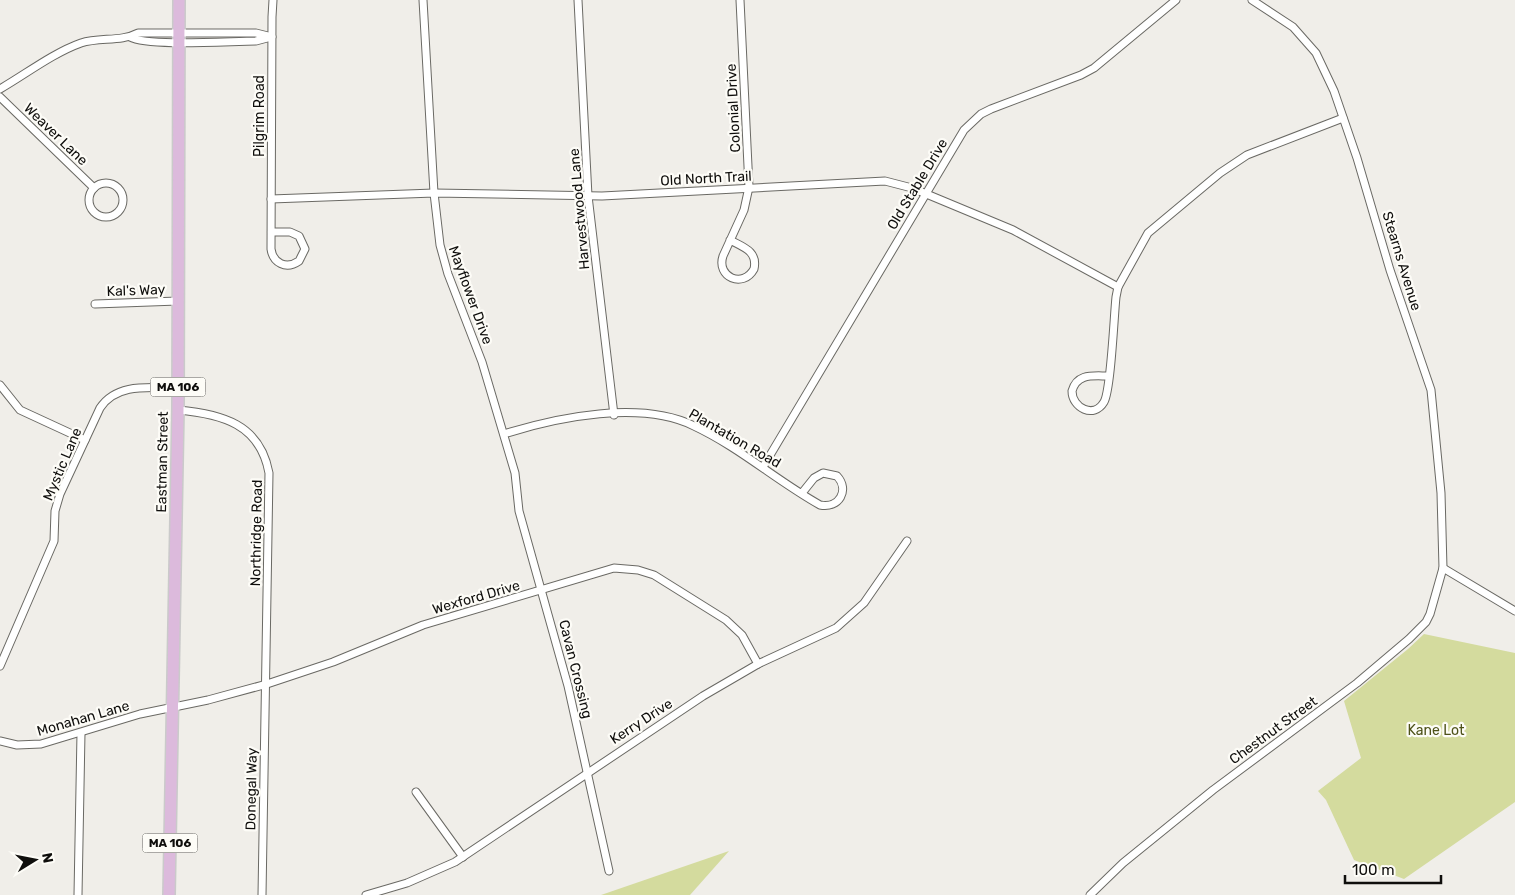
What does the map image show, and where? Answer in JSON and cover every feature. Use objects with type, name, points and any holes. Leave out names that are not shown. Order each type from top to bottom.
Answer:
[{"type":"main road","name":"Eastman Street","points":[[169,895],[178,410],[180,0]]},
{"type":"street","name":"Pilgrim Road","points":[[271,232],[290,232],[299,236],[304,249],[299,261],[290,266],[277,261],[272,252],[271,232],[273,0]]},
{"type":"street","name":"Mayflower Drive","points":[[423,0],[434,193],[444,259],[482,362],[504,434],[516,480],[520,517],[542,590]]},
{"type":"street","name":"Harvestwood Lane","points":[[578,0],[588,196],[614,414]]},
{"type":"street","name":"Colonial Drive","points":[[730,240],[748,249],[755,260],[752,272],[741,280],[728,277],[721,266],[722,259],[730,240],[744,210],[749,188],[740,0]]},
{"type":"street","name":"Old Stable Drive","points":[[763,467],[964,130],[981,114],[1081,75],[1176,0]]},
{"type":"street","name":"Stearns Avenue","points":[[1252,0],[1284,20],[1309,42],[1325,69],[1365,182],[1390,270],[1431,390],[1441,493],[1443,568]]},
{"type":"street","points":[[0,89],[79,44],[100,38],[130,37],[138,33],[179,37],[256,33],[272,37]]},
{"type":"street","name":"Weaver Lane","points":[[0,97],[94,188]]},
{"type":"street","points":[[1108,376],[1087,376],[1077,381],[1072,391],[1076,404],[1088,410],[1101,406],[1106,397],[1118,287],[1148,232],[1220,173],[1247,155],[1343,118]]},
{"type":"street","name":"Old North Trail","points":[[272,199],[434,193],[588,196],[875,180],[902,184],[1025,235],[1118,287]]},
{"type":"street","points":[[106,183],[119,188],[123,198],[118,211],[106,217],[93,211],[89,201],[94,188],[106,183]]},
{"type":"street","name":"Kal's Way","points":[[95,304],[178,301]]},
{"type":"street","points":[[0,385],[20,410],[85,440]]},
{"type":"street","name":"Mystic Lane","points":[[0,666],[54,541],[58,500],[104,403],[116,393],[136,388],[178,388]]},
{"type":"street","name":"Northridge Road","points":[[178,410],[211,413],[236,424],[255,440],[267,464],[270,490],[265,684]]},
{"type":"street","name":"Plantation Road","points":[[504,434],[554,420],[614,414],[651,413],[696,426],[820,505],[827,506],[839,500],[843,488],[837,476],[824,473],[814,478],[802,493]]},
{"type":"street","name":"Kerry Drive","points":[[366,895],[414,881],[463,857],[587,772],[703,696],[758,664],[822,636],[845,621],[874,590],[907,541]]},
{"type":"street","name":"Wexford Drive","points":[[173,707],[208,700],[265,684],[333,662],[423,625],[607,570],[631,568],[645,571],[668,582],[731,625],[746,641],[758,664]]},
{"type":"street","points":[[1443,568],[1515,611]]},
{"type":"street","name":"Chestnut Street","points":[[1090,895],[1123,863],[1187,811],[1357,683],[1409,639],[1428,617],[1443,568]]},
{"type":"street","name":"Cavan Crossing","points":[[542,590],[568,686],[608,871]]},
{"type":"street","name":"Donegal Way","points":[[262,895],[265,684]]},
{"type":"street","name":"Monahan Lane","points":[[0,741],[30,746],[173,707]]},
{"type":"street","points":[[78,895],[81,732]]},
{"type":"street","points":[[416,792],[463,857]]},
{"type":"green space","name":"Kane Lot","points":[[1424,634],[1515,653],[1515,802],[1404,879],[1354,860],[1326,800],[1318,791],[1361,758],[1344,701]]},
{"type":"green space","points":[[729,851],[690,895],[601,895]]}]
